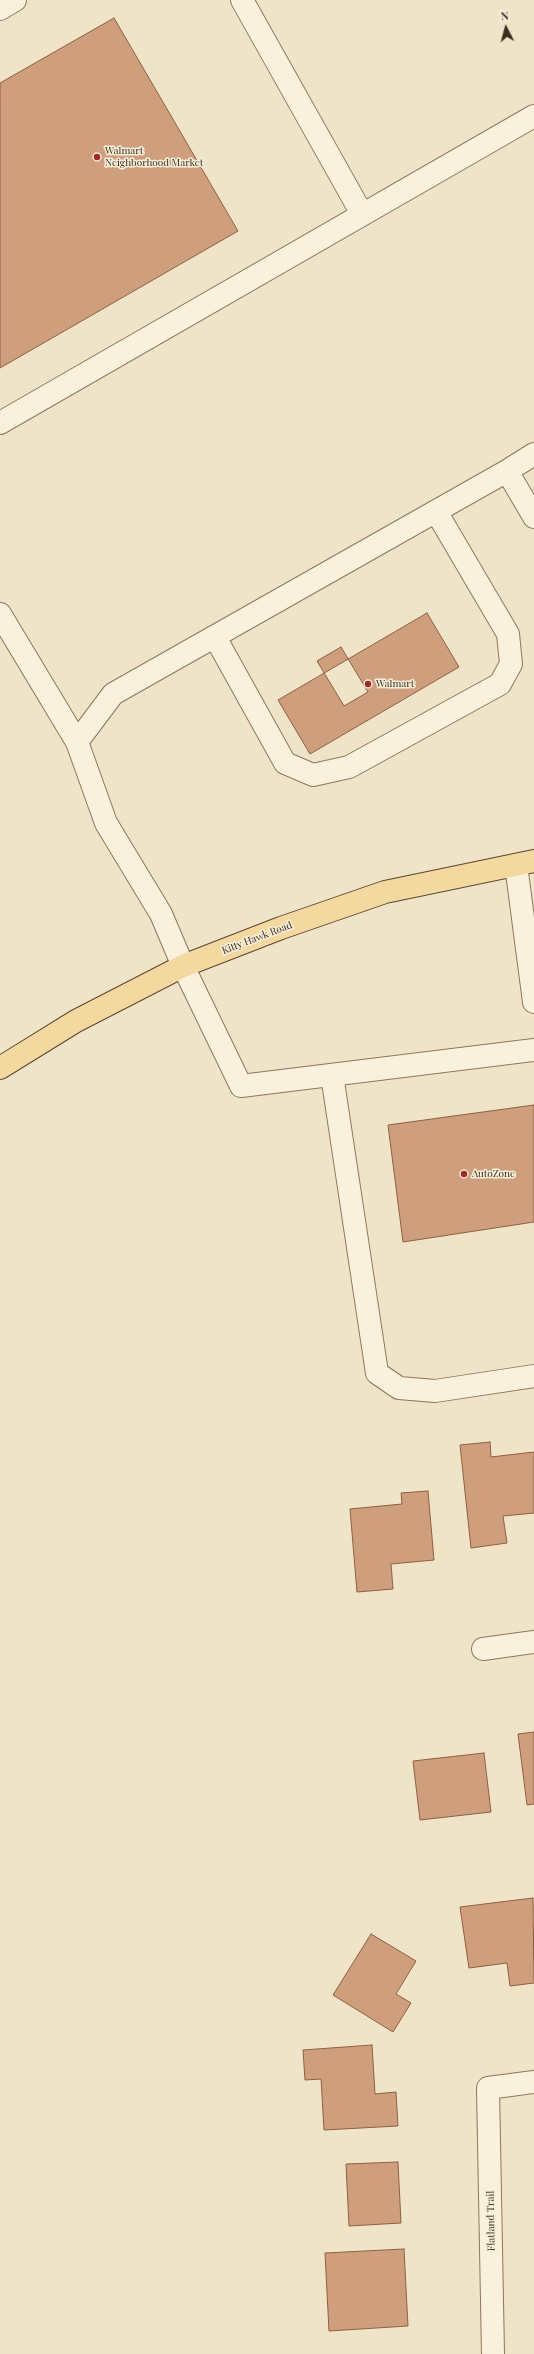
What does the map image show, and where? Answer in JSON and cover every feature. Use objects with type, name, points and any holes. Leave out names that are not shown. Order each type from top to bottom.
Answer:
[{"type":"main road","name":"Kitty Hawk Road","points":[[0,1068],[76,1021],[183,966],[281,928],[385,892],[525,863]]},
{"type":"street","points":[[0,9],[15,0]]},
{"type":"street","points":[[242,0],[362,214]]},
{"type":"street","points":[[0,423],[534,116]]},
{"type":"street","points":[[77,742],[113,694],[437,512],[534,454]]},
{"type":"street","points":[[507,471],[534,517]]},
{"type":"street","points":[[216,637],[285,763],[314,775],[348,767],[500,684],[511,664],[508,634],[437,512]]},
{"type":"street","points":[[0,614],[77,742],[106,823],[161,914],[183,966],[241,1086],[534,1050]]},
{"type":"street","points":[[525,863],[534,1002]]},
{"type":"street","points":[[332,1075],[377,1373],[398,1388],[435,1391],[534,1376]]},
{"type":"street","points":[[483,1649],[534,1642]]},
{"type":"street","name":"Flatland Trail","points":[[493,2354],[488,2088],[534,2082]]},
{"type":"building","name":"Walmart Neighborhood Market","points":[[114,18],[238,231],[0,368],[0,83]]},
{"type":"building","name":"Walmart","points":[[427,613],[459,667],[310,754],[278,700]]},
{"type":"building","points":[[341,647],[368,692],[344,706],[317,661]]},
{"type":"building","name":"AutoZone","points":[[534,1105],[534,1222],[403,1242],[388,1125]]},
{"type":"building","points":[[490,1442],[491,1457],[534,1452],[534,1513],[503,1516],[507,1543],[471,1548],[460,1445]]},
{"type":"building","points":[[428,1491],[434,1560],[391,1564],[393,1589],[357,1592],[350,1509],[402,1504],[401,1493]]},
{"type":"building","points":[[534,1732],[534,1804],[527,1805],[518,1734]]},
{"type":"building","points":[[484,1753],[491,1812],[420,1820],[413,1761]]},
{"type":"building","points":[[533,1898],[534,1983],[510,1986],[507,1963],[469,1968],[460,1907]]},
{"type":"building","points":[[371,1934],[416,1961],[396,1994],[411,2003],[393,2032],[333,1995]]},
{"type":"building","points":[[372,2045],[375,2094],[396,2092],[398,2126],[324,2130],[321,2079],[305,2080],[303,2050]]},
{"type":"building","points":[[398,2162],[401,2223],[349,2226],[346,2164]]},
{"type":"building","points":[[404,2249],[408,2326],[329,2331],[325,2253]]},
{"type":"place","name":"Walmart Neighborhood Market","points":[[97,157]]},
{"type":"place","name":"Walmart","points":[[368,684]]},
{"type":"place","name":"AutoZone","points":[[464,1174]]}]
